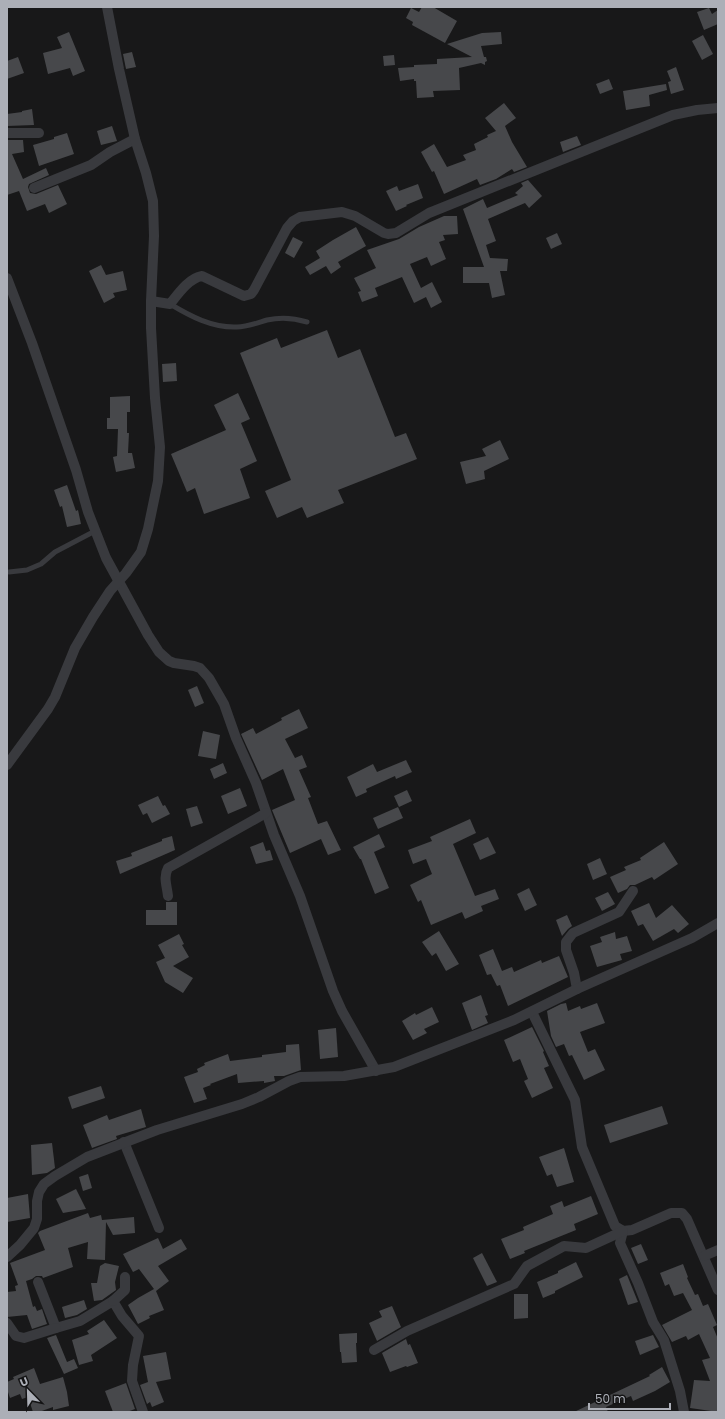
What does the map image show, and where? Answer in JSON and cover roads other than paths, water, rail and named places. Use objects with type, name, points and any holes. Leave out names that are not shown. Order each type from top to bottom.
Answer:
[{"type":"street","points":[[7,765],[48,710],[81,638],[93,617],[118,581],[135,562],[141,552],[145,544],[160,466],[160,447],[152,354],[151,301],[154,236],[153,201],[135,138],[119,70],[107,7]]},
{"type":"street","points":[[151,301],[170,304],[192,281],[197,277],[202,276],[244,296],[251,294],[287,228],[300,216],[346,212],[384,233],[392,234],[400,231],[419,218],[448,205],[519,178],[673,115],[697,110],[718,108]]},
{"type":"street","points":[[7,133],[39,133]]},
{"type":"street","points":[[34,188],[91,165],[135,138]]},
{"type":"street","points":[[7,278],[32,342],[76,470],[95,531],[106,558],[148,635],[164,657],[174,664],[200,668],[209,678],[224,704],[236,738],[256,783],[274,835],[300,896],[315,943],[333,991],[376,1071]]},
{"type":"street","points":[[168,896],[165,873],[168,868],[266,813]]},
{"type":"street","points":[[577,989],[574,973],[566,950],[566,942],[574,933],[619,912],[633,890]]},
{"type":"street","points":[[7,1257],[20,1245],[34,1228],[37,1219],[37,1201],[39,1192],[44,1184],[87,1157],[157,1130],[242,1104],[300,1077],[344,1076],[394,1067],[532,1012],[577,989],[692,938],[718,923]]},
{"type":"street","points":[[532,1012],[575,1100],[582,1147],[615,1226],[623,1231]]},
{"type":"street","points":[[124,1142],[159,1228]]},
{"type":"street","points":[[374,1350],[407,1331],[514,1284],[527,1266],[564,1246],[586,1248],[623,1231],[632,1230],[671,1213],[682,1213],[687,1219],[718,1290]]},
{"type":"street","points":[[623,1231],[620,1242],[638,1283],[652,1322],[664,1340],[680,1391],[684,1412]]},
{"type":"street","points":[[704,1256],[718,1250]]},
{"type":"street","points":[[7,1322],[16,1336],[24,1338],[80,1321],[113,1301],[125,1290],[125,1277]]},
{"type":"street","points":[[38,1282],[56,1328]]},
{"type":"street","points":[[113,1301],[122,1316],[139,1336],[132,1381],[143,1412]]},
{"type":"lane","points":[[170,304],[187,315],[222,326],[237,328],[268,320],[286,318],[307,322]]},
{"type":"lane","points":[[9,572],[27,570],[41,564],[55,552],[95,531]]}]
